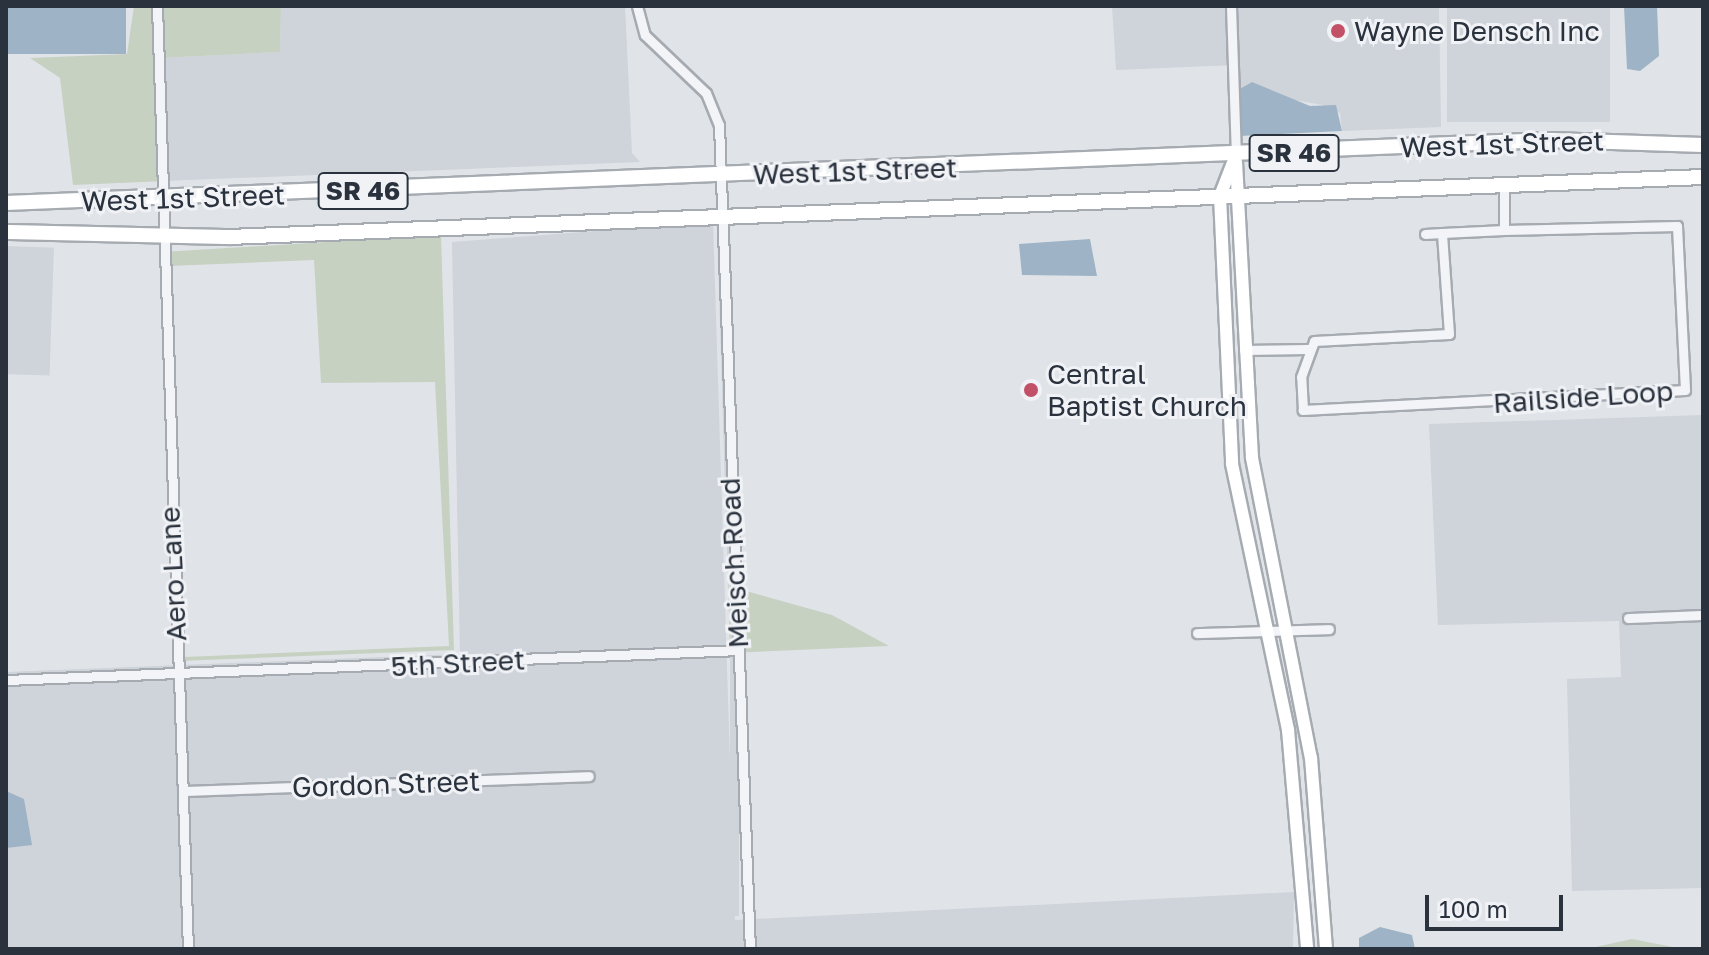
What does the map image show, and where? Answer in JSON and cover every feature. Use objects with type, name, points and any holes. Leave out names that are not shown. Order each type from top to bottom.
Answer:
[{"type":"main road","name":"West 1st Street","points":[[6,203],[720,177],[1551,140],[1703,145]]},
{"type":"main road","points":[[1236,155],[1252,458],[1321,830],[1326,949]]},
{"type":"main road","points":[[1236,155],[1220,196],[1232,464],[1294,778],[1307,949]]},
{"type":"main road","name":"West 1st Street","points":[[6,232],[162,237],[1703,177]]},
{"type":"street","name":"Aero Lane","points":[[157,6],[165,199],[162,237],[188,949]]},
{"type":"street","name":"Meisch Road","points":[[637,6],[651,44],[716,112],[750,949]]},
{"type":"street","points":[[1231,6],[1236,155]]},
{"type":"street","points":[[1504,185],[1504,230]]},
{"type":"street","name":"Railside Loop","points":[[1308,349],[1300,402],[1309,413],[1685,390],[1677,226],[1425,234]]},
{"type":"street","points":[[1244,350],[1308,349],[1314,341],[1449,334],[1442,233]]},
{"type":"street","points":[[1628,618],[1703,615]]},
{"type":"street","points":[[1197,633],[1329,629]]},
{"type":"street","name":"5th Street","points":[[6,680],[739,650]]},
{"type":"street","name":"Gordon Street","points":[[183,791],[589,776]]},
{"type":"shaded area","points":[[281,6],[625,6],[632,153],[640,162],[165,181],[161,58],[280,52]]},
{"type":"shaded area","points":[[1112,6],[1439,6],[1441,127],[1342,131],[1340,113],[1323,105],[1238,90],[1236,65],[1116,70]]},
{"type":"shaded area","name":"Wayne Densch Inc","points":[[1447,6],[1610,6],[1610,122],[1447,122]]},
{"type":"shaded area","points":[[713,222],[735,920],[1294,892],[1293,949],[6,949],[6,672],[460,654],[452,242]]},
{"type":"shaded area","points":[[717,227],[736,585],[728,586]]},
{"type":"shaded area","points":[[6,246],[54,248],[50,376],[6,374]]},
{"type":"shaded area","points":[[1703,415],[1703,610],[1623,613],[1624,623],[1703,621],[1703,888],[1572,891],[1567,679],[1621,677],[1619,621],[1438,625],[1429,424]]},
{"type":"shaded area","points":[[730,653],[739,653],[739,916],[730,916]]},
{"type":"green space","points":[[134,6],[281,6],[280,52],[161,58],[165,181],[73,185],[60,78],[30,58],[127,54]]},
{"type":"green space","points":[[441,235],[454,650],[179,661],[162,252]],"holes":[[[314,260],[321,383],[435,382],[449,646],[183,657],[169,266]]]},
{"type":"green space","points":[[728,586],[832,615],[889,646],[730,653]]},
{"type":"green space","points":[[1632,939],[1683,949],[1496,949],[1591,948]]},
{"type":"water","points":[[6,6],[126,6],[126,54],[6,54]]},
{"type":"water","points":[[1624,6],[1657,6],[1659,56],[1640,71],[1627,69]]},
{"type":"water","points":[[1252,82],[1310,106],[1336,105],[1342,131],[1239,136],[1238,90]]},
{"type":"water","points":[[1090,239],[1097,276],[1022,275],[1019,244]]},
{"type":"water","points":[[6,791],[24,799],[32,845],[6,848]]},
{"type":"water","points":[[1380,927],[1412,935],[1415,949],[1359,949],[1359,938]]},
{"type":"place","name":"Wayne Densch Inc","points":[[1338,31]]},
{"type":"place","name":"Central Baptist Church","points":[[1031,390]]}]
